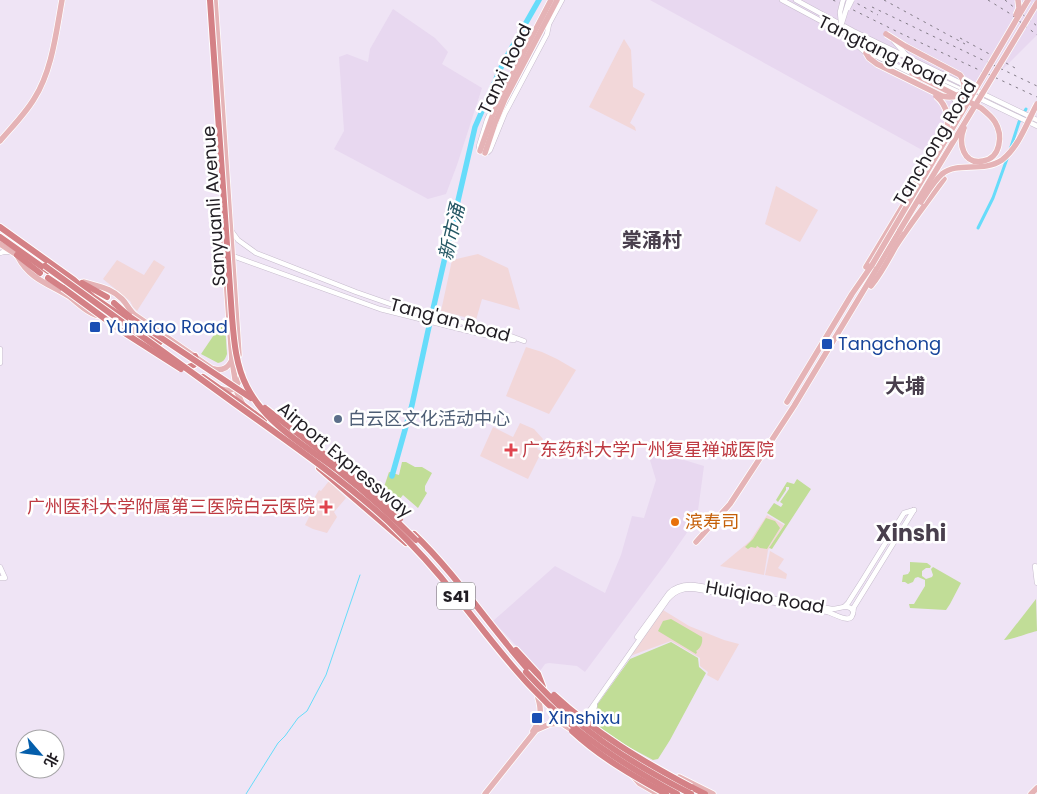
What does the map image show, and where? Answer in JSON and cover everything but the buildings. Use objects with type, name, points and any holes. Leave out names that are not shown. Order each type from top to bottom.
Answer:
[{"type":"highway","name":"Airport Expressway","points":[[208,0],[232,323],[236,356],[252,396],[261,409],[286,433],[366,494],[416,540],[449,576],[526,672],[556,704],[600,739],[640,766],[692,792]]},
{"type":"highway","points":[[0,227],[74,280],[94,297],[242,397],[349,484],[378,503],[400,521],[429,549],[505,643],[517,651],[534,670],[540,678],[543,687],[578,721],[646,768],[692,792],[705,794]]},
{"type":"highway","name":"Airport Expressway","points":[[0,233],[346,485],[412,544],[442,578],[507,660],[564,720],[598,746],[676,794]]},
{"type":"highway","points":[[0,237],[107,313],[253,412],[371,512],[417,554],[447,587],[503,658],[538,698],[570,727],[630,770],[676,794]]},
{"type":"highway","points":[[17,255],[40,273]]},
{"type":"highway","points":[[48,278],[128,335],[231,400]]},
{"type":"highway","points":[[74,280],[107,297]]},
{"type":"highway","points":[[114,303],[130,317],[242,391],[339,465],[390,508],[416,540]]},
{"type":"highway","points":[[188,367],[194,365],[196,356]]},
{"type":"highway","points":[[211,382],[218,380],[218,373]]},
{"type":"highway","points":[[253,412],[249,407],[250,404],[259,405]]},
{"type":"highway","points":[[534,690],[571,730],[590,747],[619,767],[666,794]]},
{"type":"main road","points":[[0,135],[28,103],[40,81],[61,0]]},
{"type":"main road","points":[[0,141],[33,102],[41,87],[51,56],[61,0]]},
{"type":"main road","name":"Sanyuanli Avenue","points":[[208,0],[232,360],[236,386],[243,405]]},
{"type":"main road","name":"Sanyuanli Avenue","points":[[215,0],[238,347],[243,381],[259,405]]},
{"type":"main road","name":"Tanxi Road","points":[[486,142],[492,117],[501,96],[550,0]]},
{"type":"main road","name":"Tanxi Road","points":[[482,152],[505,99],[557,0]]},
{"type":"main road","points":[[1009,32],[1018,11],[1018,0]]},
{"type":"main road","name":"Tanchong Road","points":[[852,294],[872,265],[1028,0]]},
{"type":"main road","name":"Tanchong Road","points":[[859,298],[1037,3]]},
{"type":"main road","points":[[866,53],[869,58],[878,64],[942,96],[949,98],[961,93],[964,82],[956,72],[886,34]]},
{"type":"main road","points":[[210,41],[218,41]]},
{"type":"main road","points":[[912,74],[981,108],[995,121],[1000,138],[999,145],[990,159],[978,162],[968,157],[961,146],[962,134],[973,109]]},
{"type":"main road","points":[[928,89],[942,100],[947,111],[946,136],[938,153]]},
{"type":"main road","points":[[900,230],[942,174],[954,169],[989,166],[1003,159],[1015,145],[1037,104]]},
{"type":"main road","points":[[787,402],[907,199],[923,167]]},
{"type":"main road","points":[[696,542],[730,504],[794,406],[859,298],[878,277],[910,226],[944,179]]},
{"type":"main road","points":[[0,244],[17,255]]},
{"type":"main road","points":[[10,244],[28,271],[47,285],[64,293],[94,314],[103,315],[107,313]]},
{"type":"main road","points":[[74,280],[108,289],[122,299],[135,315],[196,356],[236,386],[341,470],[378,503]]},
{"type":"main road","points":[[212,368],[218,370],[225,369],[232,360]]},
{"type":"main road","points":[[221,389],[230,390],[236,386],[242,373]]},
{"type":"main road","points":[[484,794],[535,729],[541,712],[538,698]]},
{"type":"main road","points":[[484,794],[536,730],[553,724],[563,724],[577,733]]},
{"type":"main road","points":[[646,768],[663,769],[713,794]]},
{"type":"main road","points":[[630,770],[639,783],[658,794]]},
{"type":"main road","points":[[1031,794],[1037,788]]},
{"type":"street","points":[[550,0],[487,120],[479,146],[482,152],[490,150],[505,113],[547,34],[549,24],[562,0]]},
{"type":"street","name":"Tangtang Road","points":[[782,0],[849,36],[1037,126]]},
{"type":"street","name":"Tangtang Road","points":[[796,0],[852,31],[1037,120]]},
{"type":"street","points":[[843,0],[840,12],[841,26],[851,40],[866,53],[912,74],[928,78],[974,99],[986,102]]},
{"type":"street","points":[[841,26],[849,0]]},
{"type":"street","points":[[841,26],[852,0]]},
{"type":"street","points":[[886,34],[908,57]]},
{"type":"street","points":[[849,36],[873,57],[988,114]]},
{"type":"street","points":[[923,167],[957,109],[956,99],[947,93]]},
{"type":"street","name":"Tang'an Road","points":[[224,253],[373,307],[494,337],[524,341],[497,331],[396,306],[266,258],[241,244],[230,230]]},
{"type":"street","points":[[0,253],[8,252],[17,255]]},
{"type":"street","points":[[0,349],[0,363]]},
{"type":"street","points":[[914,510],[854,607],[853,611],[849,619],[841,617],[841,609],[849,602],[904,513],[914,510]]},
{"type":"street","points":[[1035,566],[1037,583]]},
{"type":"street","points":[[0,567],[5,578],[0,578]]},
{"type":"street","name":"Huiqiao Road","points":[[687,587],[700,586],[832,609],[843,607]]},
{"type":"street","points":[[578,721],[666,596],[676,587],[687,587]]},
{"type":"street","points":[[570,727],[596,702],[668,599],[676,592],[687,587]]},
{"type":"street","name":"Huiqiao Road","points":[[687,587],[828,612],[841,617]]},
{"type":"street","points":[[843,607],[848,606],[853,611]]},
{"type":"street","points":[[596,702],[592,720],[597,735]]},
{"type":"shaded area","points":[[650,0],[1037,0],[1037,35],[992,80],[933,156]]},
{"type":"shaded area","points":[[393,9],[435,38],[448,52],[442,64],[482,88],[446,194],[428,199],[334,149],[344,131],[339,57],[347,54],[368,62],[370,49]]},
{"type":"shaded area","points":[[624,39],[631,50],[633,87],[645,94],[630,123],[635,127],[636,131],[589,107]]},
{"type":"shaded area","points":[[776,186],[818,210],[800,242],[765,224]]},
{"type":"shaded area","points":[[478,254],[508,268],[520,310],[482,299],[476,320],[441,311],[452,260]]},
{"type":"shaded area","points":[[117,260],[144,275],[154,260],[165,267],[137,311],[130,301],[103,279]]},
{"type":"shaded area","points":[[526,347],[542,352],[576,370],[549,414],[506,396]]},
{"type":"shaded area","name":"广东药科大学广州复星禅诚医院","points":[[520,423],[534,429],[543,439],[537,449],[542,451],[528,479],[480,456],[493,427],[513,437]]},
{"type":"shaded area","points":[[651,450],[704,466],[697,518],[585,672],[577,666],[549,663],[545,664],[540,671],[493,621],[555,566],[605,593],[621,555],[632,516],[644,518],[656,480],[649,457]]},
{"type":"shaded area","name":"广州医科大学附属第三医院白云医院","points":[[329,481],[346,498],[334,512],[337,517],[327,533],[305,525],[316,503],[313,500],[319,490],[321,491]]},
{"type":"shaded area","points":[[767,515],[784,525],[768,550],[764,575],[720,566],[750,541]]},
{"type":"shaded area","points":[[770,551],[784,559],[778,568],[787,574],[786,579],[765,575]]},
{"type":"shaded area","points":[[663,610],[689,626],[739,644],[718,681],[707,675],[708,672],[700,666],[700,658],[671,641],[630,656]]},
{"type":"green space","points":[[222,323],[225,325],[227,354],[224,360],[218,363],[201,354]]},
{"type":"green space","points":[[402,462],[415,467],[422,467],[432,473],[425,486],[427,493],[418,508],[403,495],[389,512],[382,493],[389,472],[399,475]]},
{"type":"green space","points":[[797,479],[811,489],[772,549],[769,548],[785,524],[767,513],[774,503],[781,507],[783,504],[780,502],[789,487],[786,487],[778,502],[776,500],[787,482],[794,484]]},
{"type":"green space","points":[[766,518],[775,521],[780,528],[767,549],[757,546],[756,548],[751,547],[748,549],[745,547],[753,539]]},
{"type":"green space","points":[[910,562],[927,563],[931,566],[922,571],[922,576],[926,579],[932,577],[931,569],[933,567],[961,583],[946,610],[910,608],[909,604],[914,604],[925,586],[925,580],[918,577],[908,584],[902,582],[903,575],[908,574],[910,571]]},
{"type":"green space","points":[[1036,599],[1037,631],[1004,640]]},
{"type":"green space","points":[[671,619],[702,637],[701,645],[696,654],[658,631],[663,621]]},
{"type":"green space","points":[[671,642],[698,658],[699,667],[706,673],[670,740],[658,759],[653,760],[627,746],[599,727],[597,705],[630,659]]},
{"type":"waterway","name":"新市涌","points":[[392,476],[412,405],[475,127],[503,63],[539,0]]},
{"type":"waterway","points":[[1010,150],[1019,122],[1026,109]]},
{"type":"waterway","points":[[978,228],[993,198],[1008,156]]},
{"type":"waterway","points":[[246,794],[278,743],[298,718],[307,711],[326,675],[360,575]]},
{"type":"railway","points":[[833,0],[1037,97]]},
{"type":"railway","points":[[851,0],[878,15]]},
{"type":"railway","points":[[884,0],[965,44]]},
{"type":"railway","points":[[988,0],[1009,13],[1037,35]]},
{"type":"railway","points":[[1005,0],[1037,26]]},
{"type":"railway","points":[[872,7],[1037,86]]},
{"type":"railway","points":[[960,38],[1017,69]]},
{"type":"place","name":"Yunxiao Road","points":[[95,327]]},
{"type":"place","name":"Tangchong","points":[[827,344]]},
{"type":"place","name":"白云区文化活动中心","points":[[338,419]]},
{"type":"place","name":"广东药科大学广州复星禅诚医院","points":[[511,450]]},
{"type":"place","name":"广州医科大学附属第三医院白云医院","points":[[326,507]]},
{"type":"place","name":"滨寿司","points":[[675,522]]},
{"type":"place","name":"Xinshixu","points":[[537,718]]},
{"type":"district","name":"棠涌村","points":[[652,240]]},
{"type":"district","name":"大埔","points":[[905,386]]},
{"type":"district","name":"Xinshi","points":[[911,533]]}]
